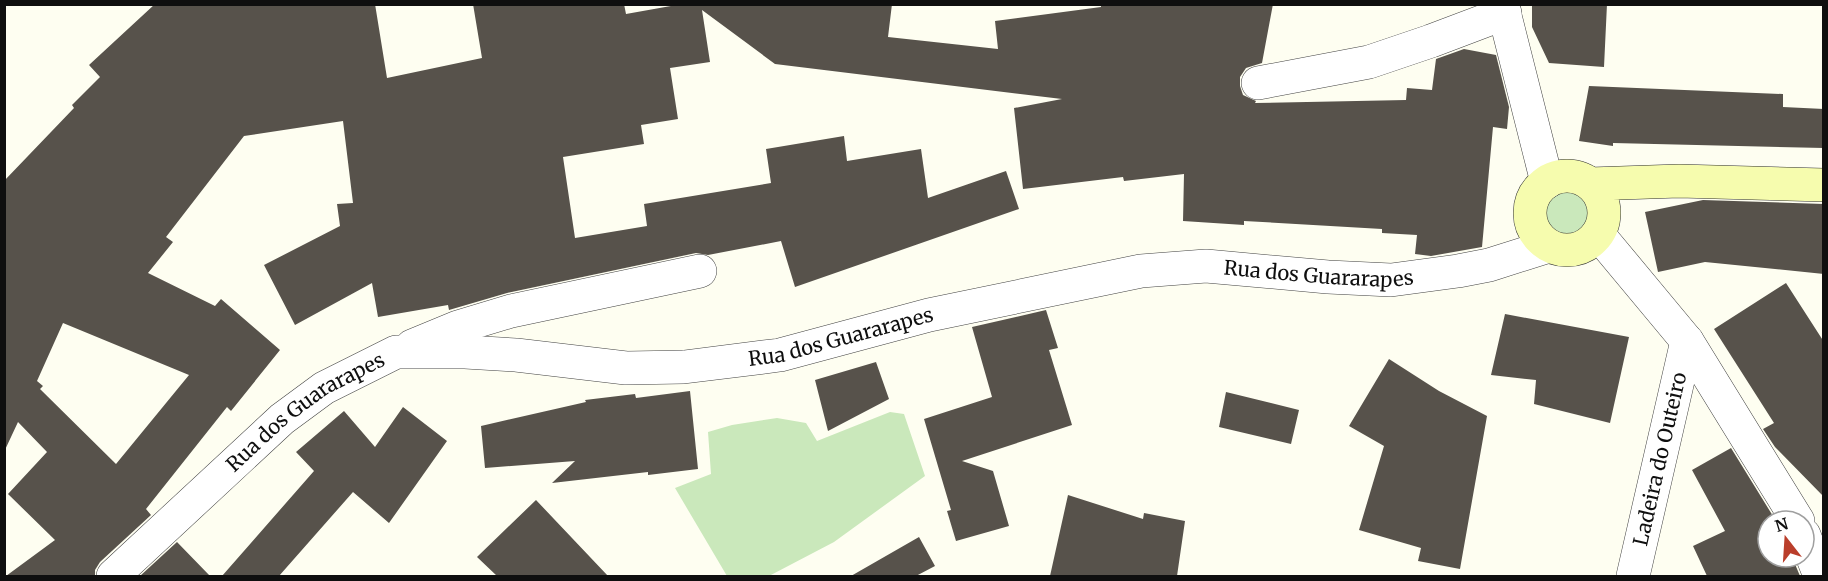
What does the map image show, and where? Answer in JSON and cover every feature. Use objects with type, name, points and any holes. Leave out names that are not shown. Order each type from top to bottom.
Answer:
[{"type":"street","points":[[1258,83],[1369,62],[1431,41],[1503,9],[1547,182]]},
{"type":"street","points":[[1557,177],[1578,178],[1590,184],[1602,200],[1604,212],[1603,223],[1598,234],[1581,248],[1559,250],[1549,246],[1532,226],[1529,214],[1538,190],[1557,177]]},
{"type":"street","points":[[1590,184],[1679,181],[1824,185]]},
{"type":"street","points":[[1598,234],[1687,341],[1791,509]]},
{"type":"street","name":"Rua dos Guararapes","points":[[113,576],[282,419],[324,388],[396,352],[516,355],[626,368],[684,367],[780,355],[929,315],[1142,271],[1206,266],[1391,280],[1489,265],[1549,246]]},
{"type":"street","points":[[396,352],[458,327],[511,310],[700,271]]},
{"type":"street","name":"Ladeira do Outeiro","points":[[1634,576],[1687,341]]},
{"type":"green space","points":[[1567,184],[1578,186],[1587,192],[1593,201],[1595,212],[1593,223],[1587,232],[1578,238],[1567,240],[1556,238],[1547,232],[1541,223],[1539,212],[1541,201],[1547,192],[1556,186]]},
{"type":"green space","points":[[890,412],[904,414],[925,476],[834,542],[769,576],[727,576],[675,488],[711,474],[708,432],[732,425],[777,418],[806,423],[817,441]]},
{"type":"building","points":[[155,4],[375,4],[387,78],[482,58],[473,4],[624,4],[626,14],[682,4],[892,4],[888,37],[998,49],[995,21],[1101,7],[1101,4],[1273,4],[1262,63],[1246,68],[1240,77],[1243,95],[1256,101],[1255,103],[1406,100],[1407,88],[1432,90],[1436,59],[1464,49],[1496,55],[1509,107],[1507,129],[1493,127],[1482,247],[1431,256],[1415,254],[1417,235],[1382,233],[1382,229],[1244,221],[1244,225],[1183,221],[1184,174],[1124,181],[1123,177],[1023,189],[1014,108],[1062,99],[775,64],[702,10],[710,62],[670,68],[678,119],[641,125],[644,144],[563,157],[575,238],[647,226],[644,204],[771,183],[766,149],[844,136],[847,161],[921,149],[928,198],[1006,171],[1019,209],[795,287],[781,241],[708,255],[696,253],[507,293],[449,310],[448,305],[378,317],[372,283],[295,325],[264,265],[340,226],[337,204],[353,203],[343,121],[244,136],[166,237],[173,242],[148,273],[215,306],[221,299],[280,350],[231,411],[227,407],[146,509],[151,515],[100,562],[95,570],[95,576],[6,576],[55,540],[8,494],[47,452],[18,422],[4,452],[4,181],[74,108],[72,105],[100,77],[89,65]],"holes":[[[63,323],[189,375],[116,464],[40,389],[43,386],[37,381]]]},
{"type":"building","points":[[1532,4],[1607,4],[1604,67],[1549,63],[1532,27]]},
{"type":"building","points":[[1589,86],[1783,94],[1783,107],[1824,109],[1824,148],[1613,143],[1613,146],[1579,141]]},
{"type":"building","points":[[1703,200],[1824,204],[1824,274],[1705,262],[1658,272],[1645,212]]},
{"type":"building","points":[[1786,283],[1824,342],[1824,497],[1775,447],[1763,429],[1774,423],[1714,329]]},
{"type":"building","points":[[1046,310],[1058,348],[1049,350],[1072,425],[962,461],[993,471],[1009,526],[956,541],[947,511],[951,510],[924,419],[992,397],[972,327]]},
{"type":"building","points":[[1505,314],[1629,337],[1610,423],[1534,404],[1536,380],[1491,375]]},
{"type":"building","points":[[1389,359],[1439,391],[1487,416],[1460,569],[1418,561],[1421,548],[1359,530],[1384,446],[1349,426]]},
{"type":"building","points":[[876,362],[889,399],[828,431],[815,380]]},
{"type":"building","points":[[690,391],[698,469],[552,483],[575,461],[485,468],[481,426],[586,402],[585,400],[635,394],[636,398]]},
{"type":"building","points":[[1226,392],[1299,410],[1291,444],[1219,427]]},
{"type":"building","points":[[403,407],[447,441],[389,523],[353,492],[279,576],[222,576],[314,471],[296,452],[344,411],[375,447]]},
{"type":"building","points":[[1731,448],[1769,509],[1756,509],[1756,569],[1797,569],[1800,576],[1707,576],[1693,546],[1725,531],[1692,470]]},
{"type":"building","points":[[1068,495],[1143,519],[1144,513],[1185,521],[1177,576],[1050,576]]},
{"type":"building","points":[[536,500],[608,576],[497,576],[477,557]]},
{"type":"building","points":[[919,537],[935,566],[916,576],[851,576]]},
{"type":"building","points":[[177,542],[210,576],[140,576]]}]
